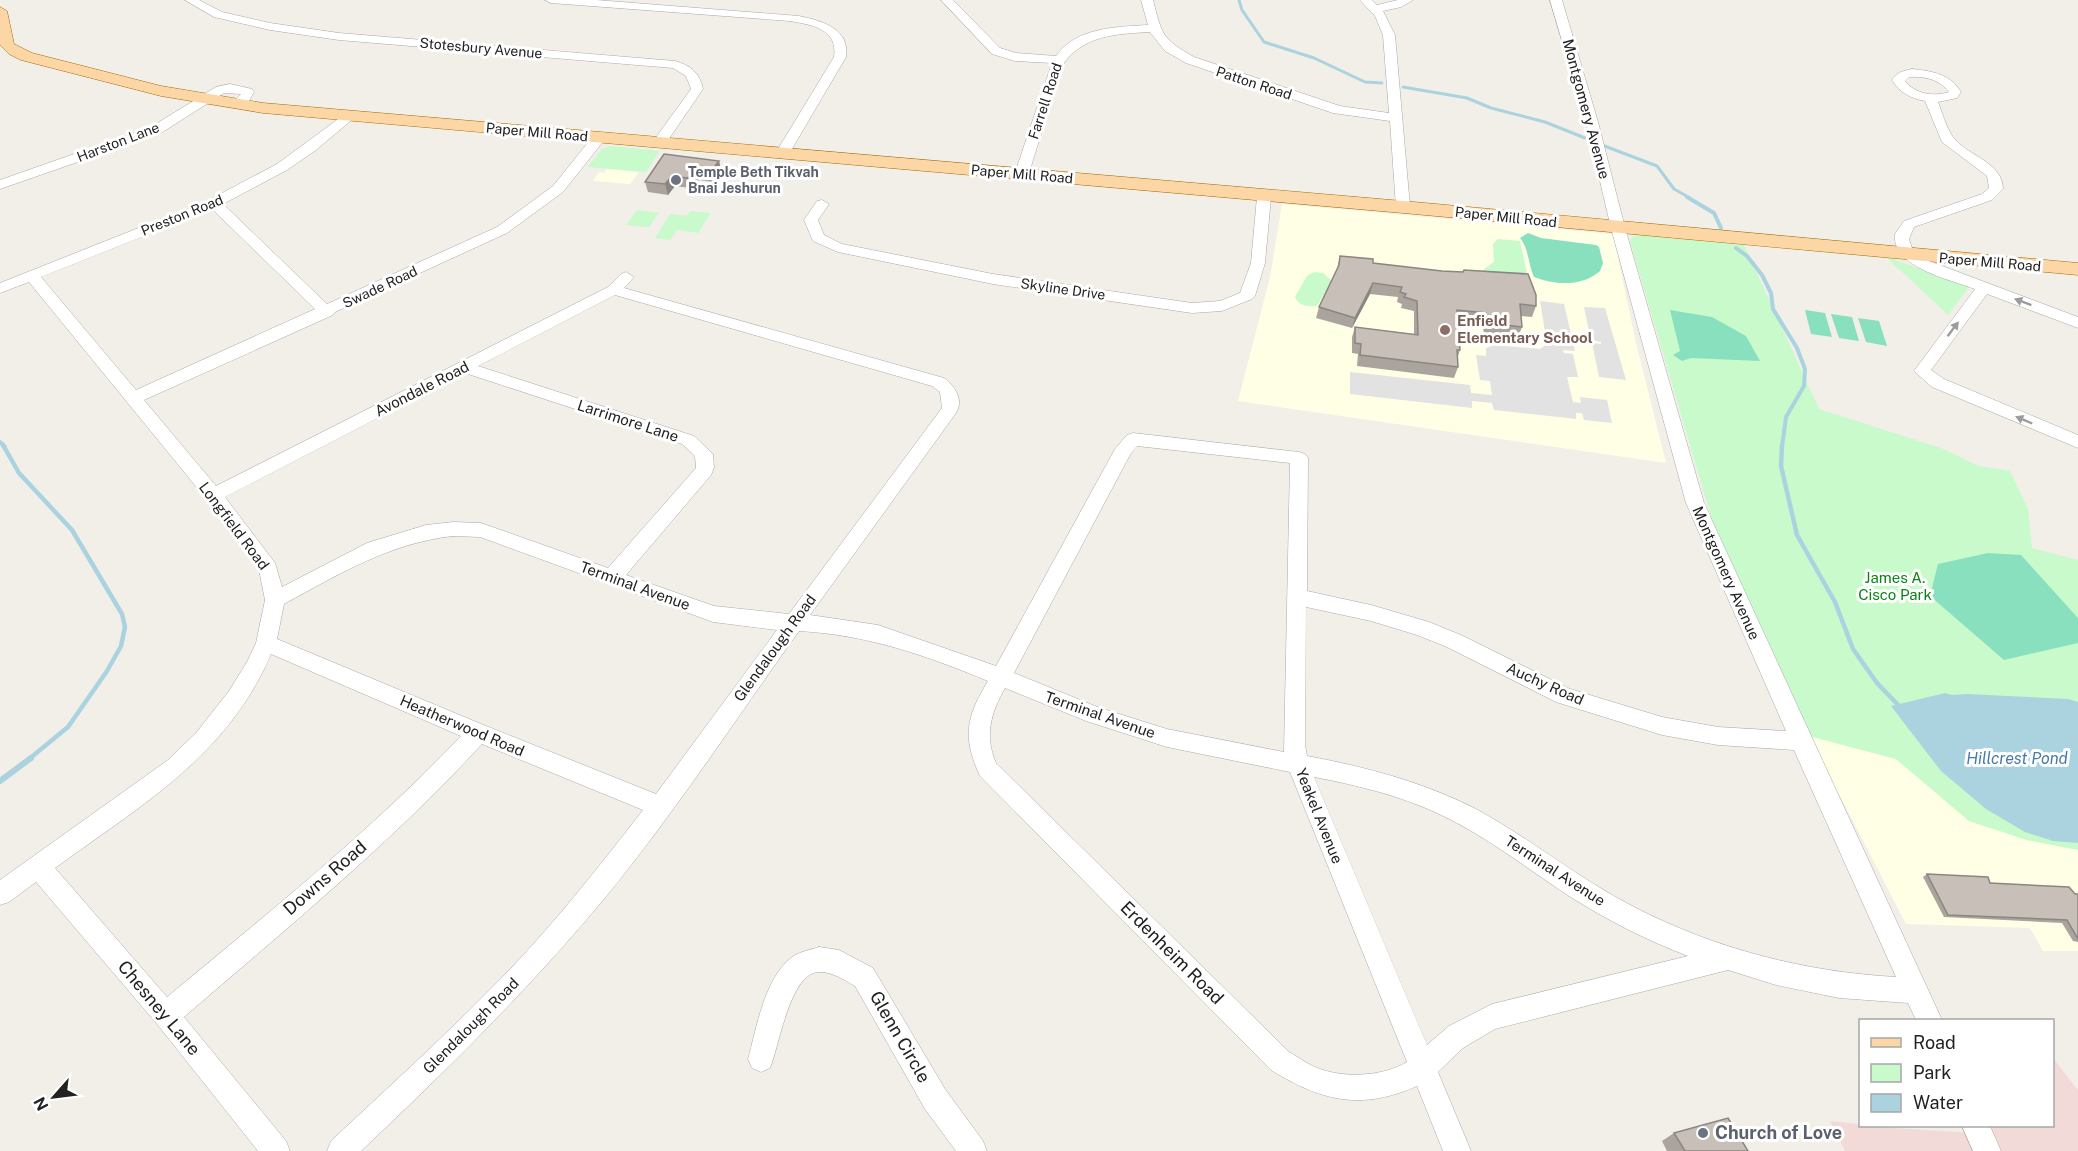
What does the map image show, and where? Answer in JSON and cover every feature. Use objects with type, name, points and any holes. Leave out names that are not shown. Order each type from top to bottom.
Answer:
[{"type":"main road","name":"Paper Mill Road","points":[[0,12],[6,42],[11,49],[30,57],[111,81],[202,100],[349,116],[1022,173],[2078,269]]},
{"type":"street","name":"Stotesbury Avenue","points":[[191,0],[201,9],[220,17],[320,34],[675,65],[692,74],[696,89],[658,143]]},
{"type":"street","points":[[551,0],[790,18],[808,21],[828,29],[840,41],[842,46],[840,57],[782,154]]},
{"type":"street","points":[[947,0],[996,51],[1015,57],[1059,60]]},
{"type":"street","name":"Patton Road","points":[[1147,0],[1153,28],[1169,48],[1199,64],[1338,110],[1396,118]]},
{"type":"street","points":[[1371,4],[1394,6],[1407,0]]},
{"type":"street","name":"Montgomery Avenue","points":[[1556,0],[1592,122],[1618,228],[1695,502],[1929,1019]]},
{"type":"street","points":[[1371,4],[1385,24],[1389,35],[1403,207]]},
{"type":"street","name":"Farrell Road","points":[[1022,173],[1059,60],[1071,46],[1089,36],[1107,32],[1153,28]]},
{"type":"street","points":[[1930,98],[1947,139],[1992,174],[1996,181],[1996,189],[1990,196],[1981,200],[1909,224],[1901,238],[1908,255],[1916,261],[2078,323]]},
{"type":"street","name":"Harston Lane","points":[[0,184],[156,130],[202,100]]},
{"type":"street","name":"Preston Road","points":[[0,288],[214,203],[282,166],[311,147],[349,116]]},
{"type":"street","name":"Swade Road","points":[[134,398],[327,312],[515,222],[558,189],[599,138]]},
{"type":"street","name":"Skyline Drive","points":[[822,204],[811,220],[818,238],[838,248],[993,279],[1192,308],[1222,306],[1247,296],[1258,263],[1264,196]]},
{"type":"street","points":[[214,203],[327,312]]},
{"type":"street","name":"Longfield Road","points":[[0,894],[176,767],[204,740],[237,697],[256,666],[266,643],[275,600],[268,568],[213,495],[31,275]]},
{"type":"street","name":"Avondale Road","points":[[213,495],[465,368],[620,283]]},
{"type":"street","name":"Glendalough Road","points":[[341,1151],[442,1056],[524,972],[596,890],[950,409],[949,392],[938,382],[620,283]]},
{"type":"street","points":[[1984,287],[1922,371],[1938,383],[2078,442]]},
{"type":"street","name":"Larrimore Lane","points":[[465,368],[688,440],[704,454],[705,468],[702,475],[612,577]]},
{"type":"street","name":"Erdenheim Road","points":[[1299,458],[1133,439],[1124,449],[984,705],[977,724],[979,745],[988,769],[1280,1061],[1328,1085],[1375,1086],[1405,1079],[1423,1067],[1466,1029],[1492,1017],[1531,1005],[1726,959]]},
{"type":"street","name":"Yeakel Avenue","points":[[1299,458],[1294,744],[1298,765],[1457,1151]]},
{"type":"street","name":"Terminal Avenue","points":[[275,600],[391,541],[443,528],[481,530],[713,614],[743,621],[834,625],[861,629],[902,641],[1098,716],[1161,736],[1216,750],[1385,783],[1455,810],[1517,846],[1603,903],[1726,959],[1786,975],[1842,986],[1916,991]]},
{"type":"street","name":"Auchy Road","points":[[1297,597],[1371,613],[1422,628],[1454,641],[1564,696],[1662,726],[1718,736],[1801,741]]},
{"type":"street","name":"Heatherwood Road","points":[[266,643],[478,733],[660,806]]},
{"type":"street","name":"Downs Road","points":[[166,1015],[425,790],[478,733]]},
{"type":"street","name":"Chesney Lane","points":[[39,867],[166,1015],[276,1151]]},
{"type":"street","name":"Glenn Circle","points":[[761,1059],[780,992],[790,975],[819,959],[833,959],[841,962],[864,977],[875,991],[935,1099],[973,1151]]},
{"type":"street","points":[[1977,1127],[1987,1151]]},
{"type":"shaded area","points":[[607,169],[639,172],[630,184],[593,181],[599,172],[604,173]]},
{"type":"shaded area","name":"Enfield Elementary School","points":[[1282,204],[1613,234],[1636,343],[1666,463],[1238,401],[1270,277]]},
{"type":"shaded area","points":[[1540,301],[1564,304],[1575,351],[1563,350],[1564,353],[1573,354],[1578,377],[1567,377],[1573,402],[1581,403],[1580,397],[1607,400],[1612,423],[1584,420],[1582,413],[1576,413],[1576,419],[1494,410],[1492,403],[1472,401],[1472,408],[1350,394],[1350,372],[1470,385],[1471,393],[1492,395],[1490,381],[1480,380],[1476,355],[1486,356],[1486,348],[1494,345],[1540,349],[1547,344]]},
{"type":"shaded area","points":[[1584,307],[1605,308],[1626,380],[1599,377],[1592,343],[1601,344],[1601,342],[1591,340]]},
{"type":"shaded area","points":[[1809,736],[1896,759],[1969,821],[2027,840],[2078,850],[2078,951],[2043,951],[2030,928],[1906,924]]},
{"type":"shaded area","points":[[2054,1059],[2078,1090],[2078,1151],[1845,1151],[1830,1121],[1859,1124],[1859,1127],[1993,1134],[1990,1127],[2054,1127]]},
{"type":"green space","points":[[611,146],[660,151],[646,172],[587,167],[602,149]]},
{"type":"green space","points":[[637,210],[659,213],[649,227],[626,225]]},
{"type":"green space","points":[[691,211],[711,213],[698,233],[677,230],[670,240],[655,238],[670,214],[687,216]]},
{"type":"green space","points":[[1528,233],[1541,238],[1596,245],[1599,247],[1603,263],[1600,271],[1585,280],[1568,283],[1551,282],[1534,277],[1520,238]]},
{"type":"green space","name":"James A. Cisco Park","points":[[1638,235],[1744,245],[1819,409],[1941,448],[1979,466],[2010,471],[2028,509],[2032,548],[2078,560],[2078,850],[2027,840],[1969,821],[1896,759],[1809,736],[1719,544],[1630,241],[1632,237]]},
{"type":"green space","points":[[1498,239],[1520,241],[1528,278],[1484,277],[1484,269],[1494,262],[1493,244]]},
{"type":"green space","points":[[1887,258],[1890,258],[1969,287],[1948,315]]},
{"type":"green space","points":[[1314,272],[1323,273],[1332,281],[1317,306],[1304,305],[1295,297],[1307,276]]},
{"type":"green space","points":[[1670,310],[1712,317],[1746,336],[1760,361],[1691,358],[1682,361],[1673,355],[1680,351]]},
{"type":"green space","points":[[1805,310],[1825,313],[1832,337],[1811,334]]},
{"type":"green space","points":[[1831,314],[1852,317],[1859,341],[1839,338]]},
{"type":"green space","points":[[1858,318],[1879,321],[1887,346],[1866,342]]},
{"type":"green space","points":[[1988,553],[2021,555],[2078,618],[2078,643],[2004,660],[1930,596],[1938,564]]},
{"type":"water","name":"Hillcrest Pond","points":[[1945,693],[2068,699],[2078,702],[2078,843],[2053,841],[2025,832],[1986,809],[1941,771],[1891,706]]},
{"type":"building","points":[[664,154],[719,161],[711,171],[697,170],[687,178],[672,176],[665,184],[645,182]]},
{"type":"building","name":"Enfield Elementary School","points":[[1340,256],[1373,259],[1373,263],[1442,271],[1528,274],[1536,295],[1536,306],[1520,304],[1522,327],[1488,323],[1486,313],[1457,310],[1460,350],[1457,350],[1458,367],[1360,355],[1361,344],[1355,343],[1355,327],[1418,335],[1417,301],[1404,297],[1406,294],[1400,292],[1402,287],[1373,283],[1355,318],[1319,307],[1339,265]]},
{"type":"building","points":[[1927,874],[1988,877],[1990,883],[2069,887],[2075,894],[2078,894],[2078,939],[2067,920],[1948,915]]},
{"type":"building","points":[[1728,1118],[1748,1151],[1685,1151],[1674,1133]]},
{"type":"waterway","points":[[1239,0],[1242,10],[1264,42],[1314,58],[1365,82],[1382,83]]},
{"type":"waterway","points":[[1403,87],[1467,98],[1491,108],[1545,122],[1585,138]]},
{"type":"waterway","points":[[1602,145],[1657,166],[1674,189],[1690,198]]},
{"type":"waterway","points":[[1687,197],[1714,213],[1721,228]]},
{"type":"waterway","points":[[1736,248],[1747,256],[1762,275],[1771,293],[1773,309],[1797,348],[1805,369],[1804,386],[1786,417],[1782,447]]},
{"type":"waterway","points":[[0,442],[3,445]]},
{"type":"waterway","points":[[3,445],[19,473],[72,530],[122,614],[125,627],[121,646],[107,671],[68,727],[29,759]]},
{"type":"waterway","points":[[1782,445],[1781,466],[1797,535],[1835,602],[1853,649],[1877,683],[1901,708]]},
{"type":"waterway","points":[[0,781],[31,758]]},
{"type":"place","name":"Temple Beth Tikvah Bnai Jeshurun","points":[[676,180]]},
{"type":"place","name":"Enfield Elementary School","points":[[1445,330]]},
{"type":"place","name":"Church of Love","points":[[1703,1133]]}]
